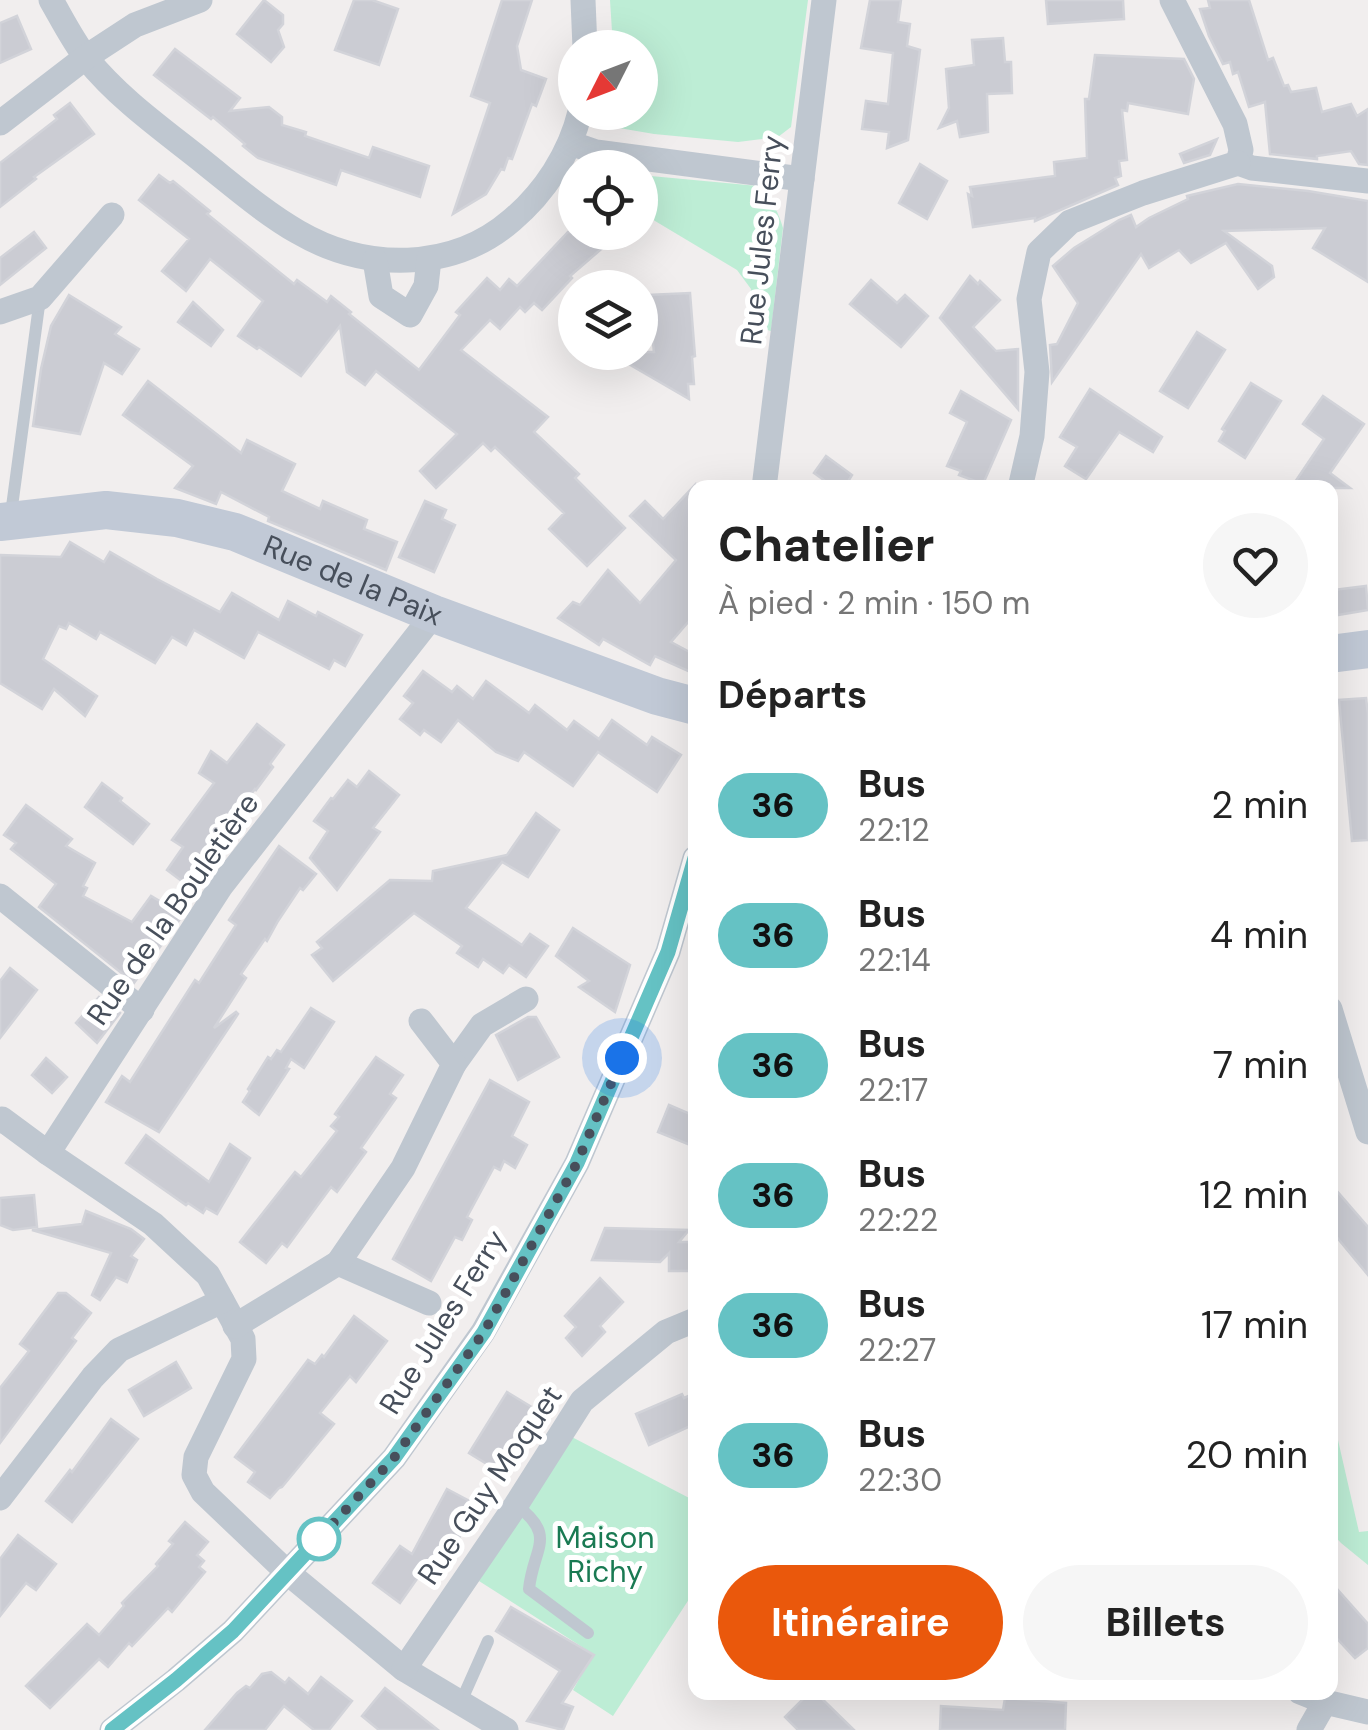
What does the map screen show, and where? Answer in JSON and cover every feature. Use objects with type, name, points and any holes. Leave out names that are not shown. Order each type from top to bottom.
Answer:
[{"type":"street","points":[[51,0],[86,57],[119,93],[271,215],[322,244],[376,260],[430,259],[466,249],[502,228],[532,200],[559,164],[574,130]]},
{"type":"street","points":[[0,123],[135,25],[200,0]]},
{"type":"street","points":[[583,0],[584,30]]},
{"type":"street","name":"Rue Jules Ferry","points":[[765,480],[824,0]]},
{"type":"street","points":[[1172,0],[1235,124],[1241,150],[1238,163]]},
{"type":"street","points":[[570,143],[596,152],[802,179]]},
{"type":"street","points":[[1022,480],[1032,436],[1037,372],[1029,299],[1039,252],[1070,222],[1143,193],[1238,163],[1252,168],[1368,181]]},
{"type":"street","points":[[0,312],[40,298],[112,215]]},
{"type":"street","points":[[376,260],[381,296],[410,315],[426,286],[430,259]]},
{"type":"street","name":"Rue de la Paix","points":[[5,521],[106,510],[177,518],[236,532],[434,614],[688,704]]},
{"type":"street","name":"Rue de la Bouletière","points":[[48,1152],[221,886],[434,614]]},
{"type":"street","points":[[1338,653],[1368,649]]},
{"type":"street","name":"Rue Jules Ferry","points":[[112,1730],[233,1631],[288,1573],[394,1458],[484,1332],[577,1163],[668,952],[688,882]]},
{"type":"street","points":[[0,896],[142,1010]]},
{"type":"street","points":[[235,1326],[338,1263],[402,1168],[454,1064],[482,1026],[526,999]]},
{"type":"street","points":[[421,1020],[454,1064]]},
{"type":"street","points":[[1338,1035],[1368,1132]]},
{"type":"street","points":[[1,1119],[153,1224],[208,1275],[244,1339],[244,1359],[196,1457],[194,1475],[203,1492],[288,1573],[404,1669],[506,1730]]},
{"type":"street","points":[[338,1263],[429,1303]]},
{"type":"street","points":[[0,1498],[93,1377],[119,1350],[222,1301]]},
{"type":"street","name":"Rue Guy Moquet","points":[[404,1669],[582,1401],[666,1332],[688,1323]]},
{"type":"street","points":[[1321,1700],[1368,1712]]},
{"type":"street","points":[[1309,1730],[1326,1702]]},
{"type":"lane","points":[[5,521],[40,298]]},
{"type":"lane","points":[[516,1505],[539,1528],[540,1546],[529,1589],[588,1633]]},
{"type":"lane","points":[[460,1704],[488,1641]]},
{"type":"green space","points":[[610,0],[808,0],[791,127],[778,137],[738,142],[631,130],[658,130],[658,30],[612,30]]},
{"type":"green space","points":[[658,177],[758,186],[767,196],[783,228],[771,331],[747,324],[751,289],[737,270],[658,223]]},
{"type":"green space","name":"Maison Richy","points":[[568,1435],[688,1497],[688,1601],[613,1716],[573,1690],[593,1654],[479,1581]]},
{"type":"green space","points":[[1338,1440],[1359,1532],[1368,1531],[1368,1565],[1341,1543]]},
{"type":"building","points":[[264,0],[283,15],[278,30],[284,47],[271,62],[237,34]]},
{"type":"building","points":[[354,0],[372,0],[398,9],[379,65],[335,50]]},
{"type":"building","points":[[502,0],[532,0],[517,46],[521,70],[546,79],[536,106],[532,104],[512,159],[508,158],[486,194],[453,214],[490,103],[471,96]]},
{"type":"building","points":[[870,0],[901,0],[898,22],[910,24],[907,46],[920,50],[908,140],[887,148],[889,132],[862,129],[866,101],[888,104],[893,53],[861,48]]},
{"type":"building","points":[[1046,0],[1123,0],[1124,19],[1048,24]]},
{"type":"building","points":[[1208,0],[1249,0],[1268,60],[1273,58],[1284,86],[1288,85],[1291,92],[1316,88],[1322,112],[1351,104],[1357,116],[1368,109],[1368,165],[1359,164],[1351,151],[1317,159],[1270,154],[1265,102],[1249,107],[1238,72],[1233,74],[1230,62],[1223,64],[1200,9],[1210,8]]},
{"type":"building","points":[[17,16],[31,49],[0,63],[0,23]]},
{"type":"building","points":[[1003,38],[1005,62],[1011,62],[1012,93],[987,94],[988,132],[960,137],[957,121],[939,128],[949,108],[946,69],[974,65],[972,40]]},
{"type":"building","points":[[175,49],[240,98],[230,111],[269,107],[282,117],[282,125],[306,132],[305,136],[369,158],[373,147],[429,166],[420,197],[341,170],[336,185],[258,158],[213,117],[154,75]]},
{"type":"building","points":[[1095,55],[1184,59],[1194,79],[1188,114],[1128,103],[1127,111],[1122,110],[1127,160],[1119,161],[1121,176],[1115,178],[1118,185],[1035,221],[973,227],[970,187],[1055,176],[1054,162],[1087,158],[1085,99],[1089,99]]},
{"type":"building","points":[[70,103],[94,134],[0,207],[0,163],[57,119],[54,115]]},
{"type":"building","points":[[1217,139],[1210,155],[1184,163],[1180,154]]},
{"type":"building","points":[[920,164],[947,181],[927,219],[899,203]]},
{"type":"building","points":[[159,175],[170,183],[173,181],[210,211],[207,214],[294,284],[297,280],[327,302],[331,296],[419,370],[460,315],[456,312],[487,278],[500,290],[509,279],[517,286],[558,243],[558,250],[600,250],[577,270],[558,270],[558,293],[542,310],[534,303],[525,312],[520,307],[500,329],[490,320],[461,350],[548,417],[534,432],[579,474],[575,478],[625,528],[587,566],[549,529],[564,513],[495,447],[491,451],[483,443],[436,488],[420,471],[457,434],[376,371],[365,385],[347,372],[340,326],[301,376],[238,336],[263,301],[210,259],[186,291],[162,271],[189,239],[139,200]]},
{"type":"building","points":[[1238,184],[1368,201],[1368,282],[1313,248],[1325,228],[1224,231],[1272,266],[1274,277],[1258,289],[1226,243],[1191,263],[1179,250],[1149,268],[1141,254],[1052,382],[1050,345],[1057,344],[1078,303],[1053,266],[1119,220],[1131,215],[1136,227],[1188,199],[1187,196]]},
{"type":"building","points":[[34,232],[46,248],[0,285],[0,258]]},
{"type":"building","points":[[970,276],[1000,300],[973,327],[996,351],[1018,349],[1018,409],[940,318]]},
{"type":"building","points":[[871,280],[897,303],[905,295],[928,316],[901,347],[850,304]]},
{"type":"building","points":[[690,293],[695,356],[694,384],[688,384],[689,399],[639,370],[658,370],[658,295]]},
{"type":"building","points":[[69,295],[121,327],[115,334],[139,349],[122,374],[104,363],[80,434],[33,426],[51,326]]},
{"type":"building","points":[[193,302],[223,330],[211,346],[178,322]]},
{"type":"building","points":[[1197,332],[1225,350],[1188,408],[1160,391]]},
{"type":"building","points":[[148,381],[241,453],[247,440],[295,464],[282,491],[320,509],[323,501],[367,520],[364,529],[397,542],[386,570],[268,521],[269,517],[221,492],[216,504],[175,488],[193,466],[123,415]]},
{"type":"building","points":[[1251,383],[1281,401],[1245,458],[1219,441],[1225,431],[1222,429]]},
{"type":"building","points":[[1090,389],[1162,437],[1153,452],[1119,432],[1086,479],[1065,466],[1077,447],[1060,437]]},
{"type":"building","points":[[961,391],[1011,420],[985,480],[972,480],[947,466],[967,422],[950,413]]},
{"type":"building","points":[[1323,396],[1364,424],[1330,473],[1350,488],[1338,488],[1338,480],[1296,480],[1324,439],[1303,424]]},
{"type":"building","points":[[826,456],[852,475],[849,480],[824,480],[814,473]]},
{"type":"building","points":[[688,492],[688,622],[671,642],[688,651],[688,671],[655,656],[650,665],[603,639],[599,645],[558,618],[573,602],[580,605],[608,570],[640,603],[676,560],[630,516],[645,501],[663,519]]},
{"type":"building","points":[[425,501],[446,510],[442,519],[455,525],[434,572],[399,557]]},
{"type":"building","points":[[70,542],[104,562],[110,552],[220,612],[232,593],[279,620],[288,601],[362,635],[345,666],[334,660],[329,669],[258,632],[244,658],[194,630],[186,645],[172,637],[155,663],[100,632],[96,639],[69,623],[66,629],[59,626],[43,659],[97,696],[85,716],[54,689],[42,709],[0,683],[0,555],[61,557]]},
{"type":"building","points":[[1366,586],[1368,610],[1338,615],[1338,589]]},
{"type":"building","points":[[423,671],[452,692],[457,686],[473,699],[486,681],[529,713],[535,705],[567,730],[574,721],[599,739],[612,720],[647,745],[652,737],[681,755],[657,792],[598,752],[573,786],[524,752],[518,761],[496,752],[458,720],[441,742],[424,730],[420,735],[400,719],[413,703],[404,696]]},
{"type":"building","points":[[1366,698],[1368,840],[1352,841],[1339,700]]},
{"type":"building","points":[[257,724],[284,745],[270,764],[273,767],[200,860],[203,862],[187,885],[167,870],[183,847],[172,840],[214,783],[199,773],[211,751],[227,763]]},
{"type":"building","points":[[369,771],[399,795],[373,828],[380,832],[337,890],[310,858],[328,831],[314,821],[348,780],[357,787]]},
{"type":"building","points":[[102,783],[149,824],[133,844],[85,807]]},
{"type":"building","points":[[26,805],[72,839],[66,846],[95,863],[83,886],[87,888],[83,896],[132,922],[151,896],[183,915],[134,983],[39,907],[56,884],[11,849],[16,843],[4,835]]},
{"type":"building","points":[[536,813],[559,830],[528,877],[502,862],[466,908],[522,945],[530,934],[548,946],[526,977],[509,965],[503,973],[483,959],[478,967],[457,953],[462,946],[414,913],[333,981],[312,955],[322,948],[317,942],[390,880],[432,881],[433,871],[507,855]]},
{"type":"building","points":[[279,846],[316,874],[303,890],[300,888],[241,974],[246,978],[214,1028],[238,1014],[159,1132],[106,1102],[122,1076],[130,1082],[195,980],[199,983],[236,925],[229,920]]},
{"type":"building","points":[[573,928],[630,965],[615,1012],[579,987],[589,981],[556,956]]},
{"type":"building","points":[[10,968],[37,990],[0,1038],[0,981]]},
{"type":"building","points":[[99,997],[120,1013],[97,1043],[76,1023]]},
{"type":"building","points":[[311,1008],[334,1022],[304,1068],[291,1059],[286,1068],[289,1069],[259,1115],[243,1102],[248,1089],[268,1057],[271,1059],[277,1050],[281,1052]]},
{"type":"building","points":[[528,1017],[536,1017],[559,1057],[518,1080],[496,1035]]},
{"type":"building","points":[[376,1057],[403,1075],[390,1094],[396,1098],[361,1148],[366,1152],[337,1192],[331,1187],[287,1247],[282,1243],[266,1263],[240,1242],[295,1172],[301,1177],[337,1131],[331,1126],[339,1117],[335,1114]]},
{"type":"building","points":[[46,1058],[67,1077],[52,1093],[32,1075]]},
{"type":"building","points":[[490,1080],[529,1102],[512,1136],[527,1145],[515,1168],[504,1161],[500,1170],[494,1167],[467,1217],[472,1220],[462,1240],[455,1237],[431,1281],[393,1259]]},
{"type":"building","points":[[669,1105],[688,1113],[688,1144],[658,1132]]},
{"type":"building","points":[[146,1135],[209,1182],[230,1144],[250,1158],[217,1214],[206,1208],[203,1213],[126,1163]]},
{"type":"building","points":[[1338,1192],[1368,1227],[1368,1275],[1338,1239]]},
{"type":"building","points":[[34,1195],[37,1227],[13,1230],[0,1225],[0,1198]]},
{"type":"building","points":[[86,1211],[131,1229],[144,1239],[131,1256],[137,1260],[127,1282],[116,1277],[100,1300],[92,1295],[111,1253],[32,1230],[82,1224]]},
{"type":"building","points":[[605,1228],[688,1230],[679,1242],[688,1242],[688,1271],[669,1271],[669,1253],[660,1262],[592,1260]]},
{"type":"building","points":[[600,1278],[623,1302],[600,1326],[605,1332],[582,1356],[566,1338],[576,1327],[565,1316]]},
{"type":"building","points":[[58,1293],[66,1293],[91,1313],[72,1338],[76,1341],[0,1443],[0,1388],[29,1351],[20,1344]]},
{"type":"building","points":[[354,1316],[387,1341],[356,1382],[350,1376],[320,1413],[334,1424],[270,1498],[248,1482],[255,1472],[235,1457],[308,1360],[315,1364],[324,1357]]},
{"type":"building","points":[[176,1362],[191,1388],[144,1416],[129,1390]]},
{"type":"building","points":[[507,1392],[538,1411],[500,1472],[469,1453]]},
{"type":"building","points":[[682,1394],[684,1398],[688,1396],[688,1427],[649,1445],[636,1414]]},
{"type":"building","points":[[111,1419],[138,1439],[72,1522],[46,1501]]},
{"type":"building","points":[[447,1489],[477,1505],[449,1556],[438,1549],[400,1603],[373,1583],[400,1546],[412,1554]]},
{"type":"building","points":[[185,1522],[208,1542],[197,1555],[204,1561],[199,1567],[205,1572],[172,1612],[168,1608],[108,1667],[99,1659],[50,1708],[26,1686],[87,1624],[99,1635],[124,1606],[122,1603],[158,1566],[173,1544],[169,1541]]},
{"type":"building","points":[[18,1535],[56,1564],[36,1590],[26,1583],[0,1616],[0,1559]]},
{"type":"building","points":[[1338,1590],[1368,1624],[1368,1648],[1355,1658],[1338,1640]]},
{"type":"building","name":"Maison Richy","points":[[511,1607],[594,1655],[562,1703],[573,1707],[563,1730],[527,1721],[560,1671],[496,1631]]},
{"type":"building","points":[[271,1672],[285,1683],[289,1678],[308,1694],[321,1677],[352,1701],[329,1730],[314,1730],[284,1706],[265,1730],[205,1730],[237,1693],[246,1686],[250,1688],[262,1674]]},
{"type":"building","points":[[385,1688],[438,1730],[379,1730],[362,1716]]},
{"type":"building","points":[[802,1700],[823,1700],[854,1730],[798,1730],[785,1717]]},
{"type":"building","points":[[1005,1700],[1066,1703],[1065,1730],[940,1730],[941,1706],[1003,1710]]},
{"type":"bus line","name":"36","points":[[112,1730],[233,1631],[394,1458],[484,1332],[577,1163],[668,952],[688,882]]},
{"type":"route","points":[[319,1539],[314,1544],[394,1458],[484,1332],[577,1163],[622,1058]]}]
